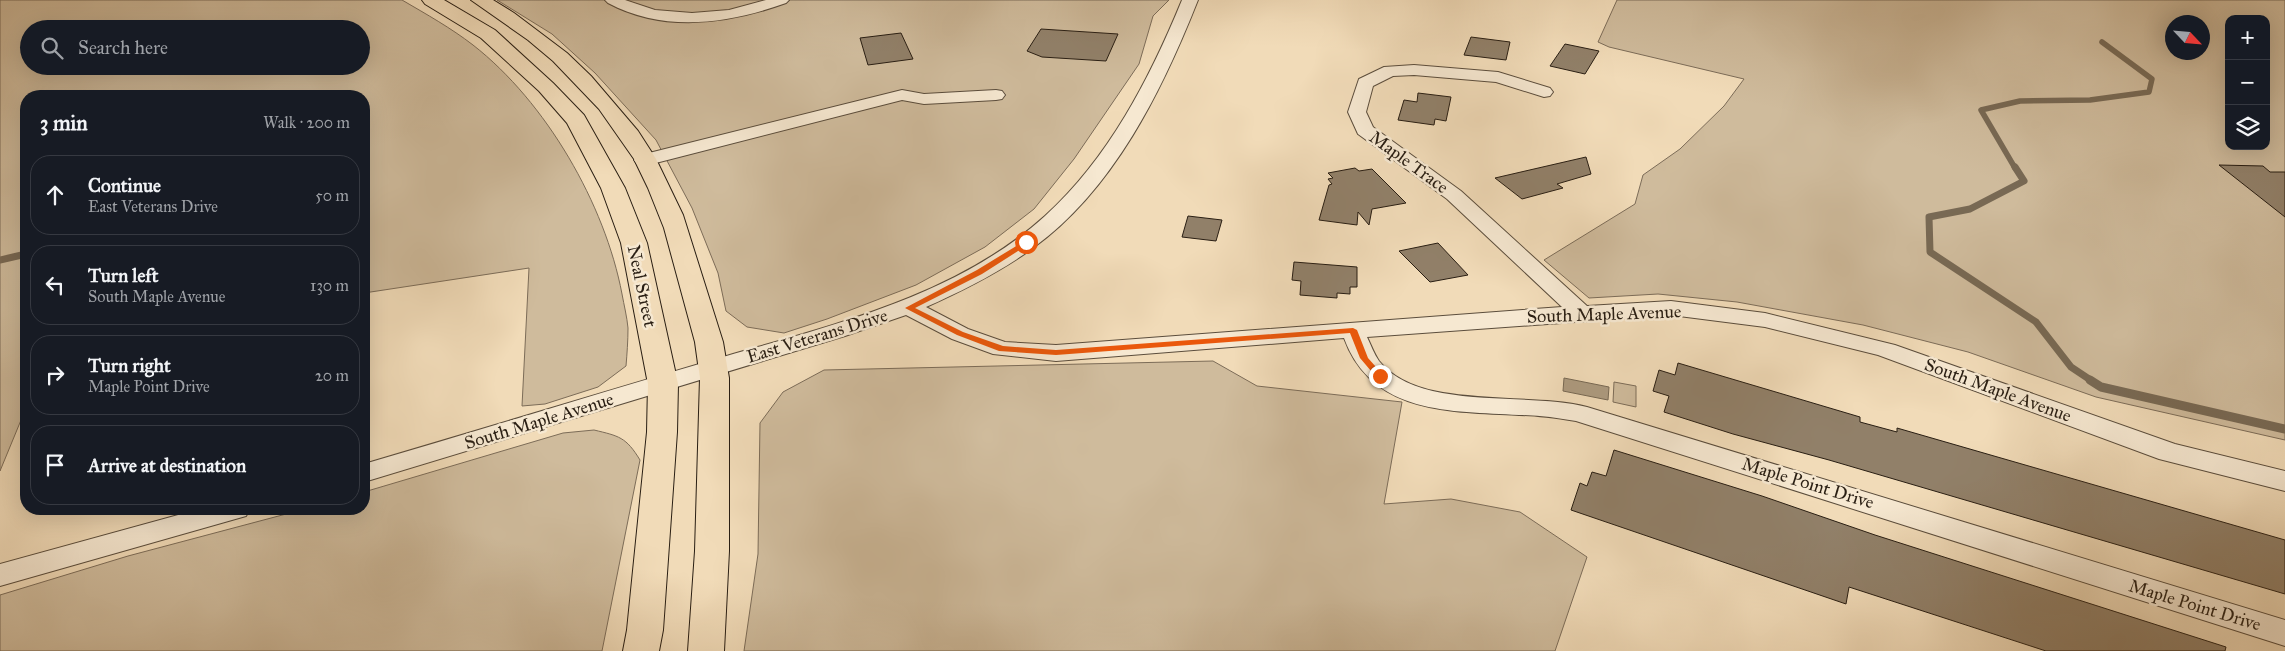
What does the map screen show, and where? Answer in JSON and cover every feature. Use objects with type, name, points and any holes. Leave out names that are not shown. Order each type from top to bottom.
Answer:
[{"type":"main road","name":"Neal Street","points":[[431,0],[488,34],[546,87],[576,120],[613,188],[634,244],[663,384],[662,432],[645,630],[641,651]]},
{"type":"main road","points":[[480,0],[533,34],[571,65],[604,103],[633,141],[660,187],[684,253],[714,368],[714,515],[711,599],[706,651]]},
{"type":"street","points":[[613,0],[638,11],[676,18],[716,16],[760,8],[781,0]]},
{"type":"street","name":"East Veterans Drive","points":[[714,368],[909,308],[995,262],[1026,242],[1061,213],[1100,168],[1160,72],[1190,0]]},
{"type":"street","name":"Maple Trace","points":[[1544,92],[1498,77],[1414,70],[1390,71],[1365,83],[1357,112],[1365,130],[1454,195],[1581,313]]},
{"type":"street","points":[[644,160],[902,94],[924,99],[996,95]]},
{"type":"street","name":"South Maple Avenue","points":[[909,308],[960,334],[1002,349],[1056,353],[1581,313],[1671,308],[1765,320],[1886,350],[2169,452],[2285,481]]},
{"type":"street","name":"Maple Point Drive","points":[[1353,330],[1364,358],[1380,376],[1411,393],[1447,402],[1537,407],[1578,413],[2285,633]]},
{"type":"street","name":"South Maple Avenue","points":[[370,470],[499,434],[714,368]]},
{"type":"street","points":[[0,575],[215,515]]},
{"type":"shaded area","points":[[0,0],[402,0],[438,21],[473,45],[500,68],[525,95],[548,125],[587,191],[602,225],[614,260],[628,328],[626,366],[598,387],[545,404],[522,406],[529,268],[370,292],[370,90],[20,90],[20,423],[0,471]]},
{"type":"shaded area","points":[[497,0],[1169,0],[1153,16],[1139,64],[1074,159],[1034,209],[985,247],[916,285],[827,319],[784,333],[747,327],[726,311],[718,273],[692,208],[656,140],[595,73],[552,34]]},
{"type":"shaded area","points":[[1617,0],[2285,0],[2285,440],[2096,397],[1968,352],[1863,325],[1737,302],[1658,294],[1589,298],[1544,260],[1635,204],[1643,175],[1680,149],[1724,106],[1744,79],[1609,47],[1598,42]]},
{"type":"shaded area","points":[[1213,361],[1257,386],[1402,402],[1384,504],[1451,499],[1520,512],[1587,557],[1555,651],[744,651],[758,554],[760,423],[783,392],[824,370]]},
{"type":"shaded area","points":[[1564,378],[1609,387],[1608,400],[1563,391]]},
{"type":"shaded area","points":[[1614,382],[1636,386],[1636,407],[1613,402]]},
{"type":"shaded area","points":[[594,430],[616,436],[630,446],[640,460],[602,651],[0,651],[0,595],[128,556],[282,515],[370,515],[370,490],[563,433]]},
{"type":"building","points":[[1041,29],[1118,34],[1106,61],[1042,57],[1027,51]]},
{"type":"building","points":[[901,33],[913,59],[868,65],[860,38]]},
{"type":"building","points":[[1471,37],[1510,42],[1506,60],[1464,55]]},
{"type":"building","points":[[1565,44],[1599,51],[1585,74],[1550,66]]},
{"type":"building","points":[[1418,93],[1451,97],[1446,121],[1435,119],[1434,125],[1398,120],[1404,100],[1417,102]]},
{"type":"building","points":[[1586,157],[1591,174],[1557,184],[1563,188],[1522,199],[1495,178]]},
{"type":"building","points":[[2219,165],[2263,166],[2270,172],[2285,172],[2285,217]]},
{"type":"building","points":[[1355,168],[1359,171],[1372,169],[1406,203],[1372,209],[1369,225],[1358,212],[1357,225],[1319,220],[1329,185],[1332,184],[1328,179],[1333,178],[1328,173]]},
{"type":"building","points":[[1188,216],[1222,220],[1216,241],[1182,237]]},
{"type":"building","points":[[1438,243],[1468,275],[1430,282],[1399,251]]},
{"type":"building","points":[[1294,262],[1357,267],[1357,287],[1350,287],[1350,294],[1337,293],[1337,298],[1300,295],[1301,281],[1292,280]]},
{"type":"building","points":[[1678,363],[1860,417],[1860,422],[1897,432],[1897,428],[2285,540],[2285,594],[1829,460],[1733,434],[1664,412],[1669,396],[1653,391],[1659,370],[1675,375]]},
{"type":"building","points":[[1614,450],[1762,496],[1875,535],[2226,647],[2225,651],[2046,651],[1849,587],[1846,604],[1571,510],[1580,483],[1587,486],[1592,472],[1606,476]]},
{"type":"waterway","points":[[2015,168],[1981,110],[2020,101],[2090,100],[2149,92],[2152,79],[2102,42]]},
{"type":"waterway","points":[[2015,167],[2024,181],[1970,209],[1929,217],[1930,252],[2036,322],[2071,367],[2092,381]]},
{"type":"waterway","points":[[0,260],[20,255]]},
{"type":"waterway","points":[[2090,380],[2101,387],[2285,429]]},
{"type":"route","points":[[1026,242],[980,272],[909,308],[960,334],[1002,349],[1056,353],[1353,330],[1364,358],[1380,376]]}]
